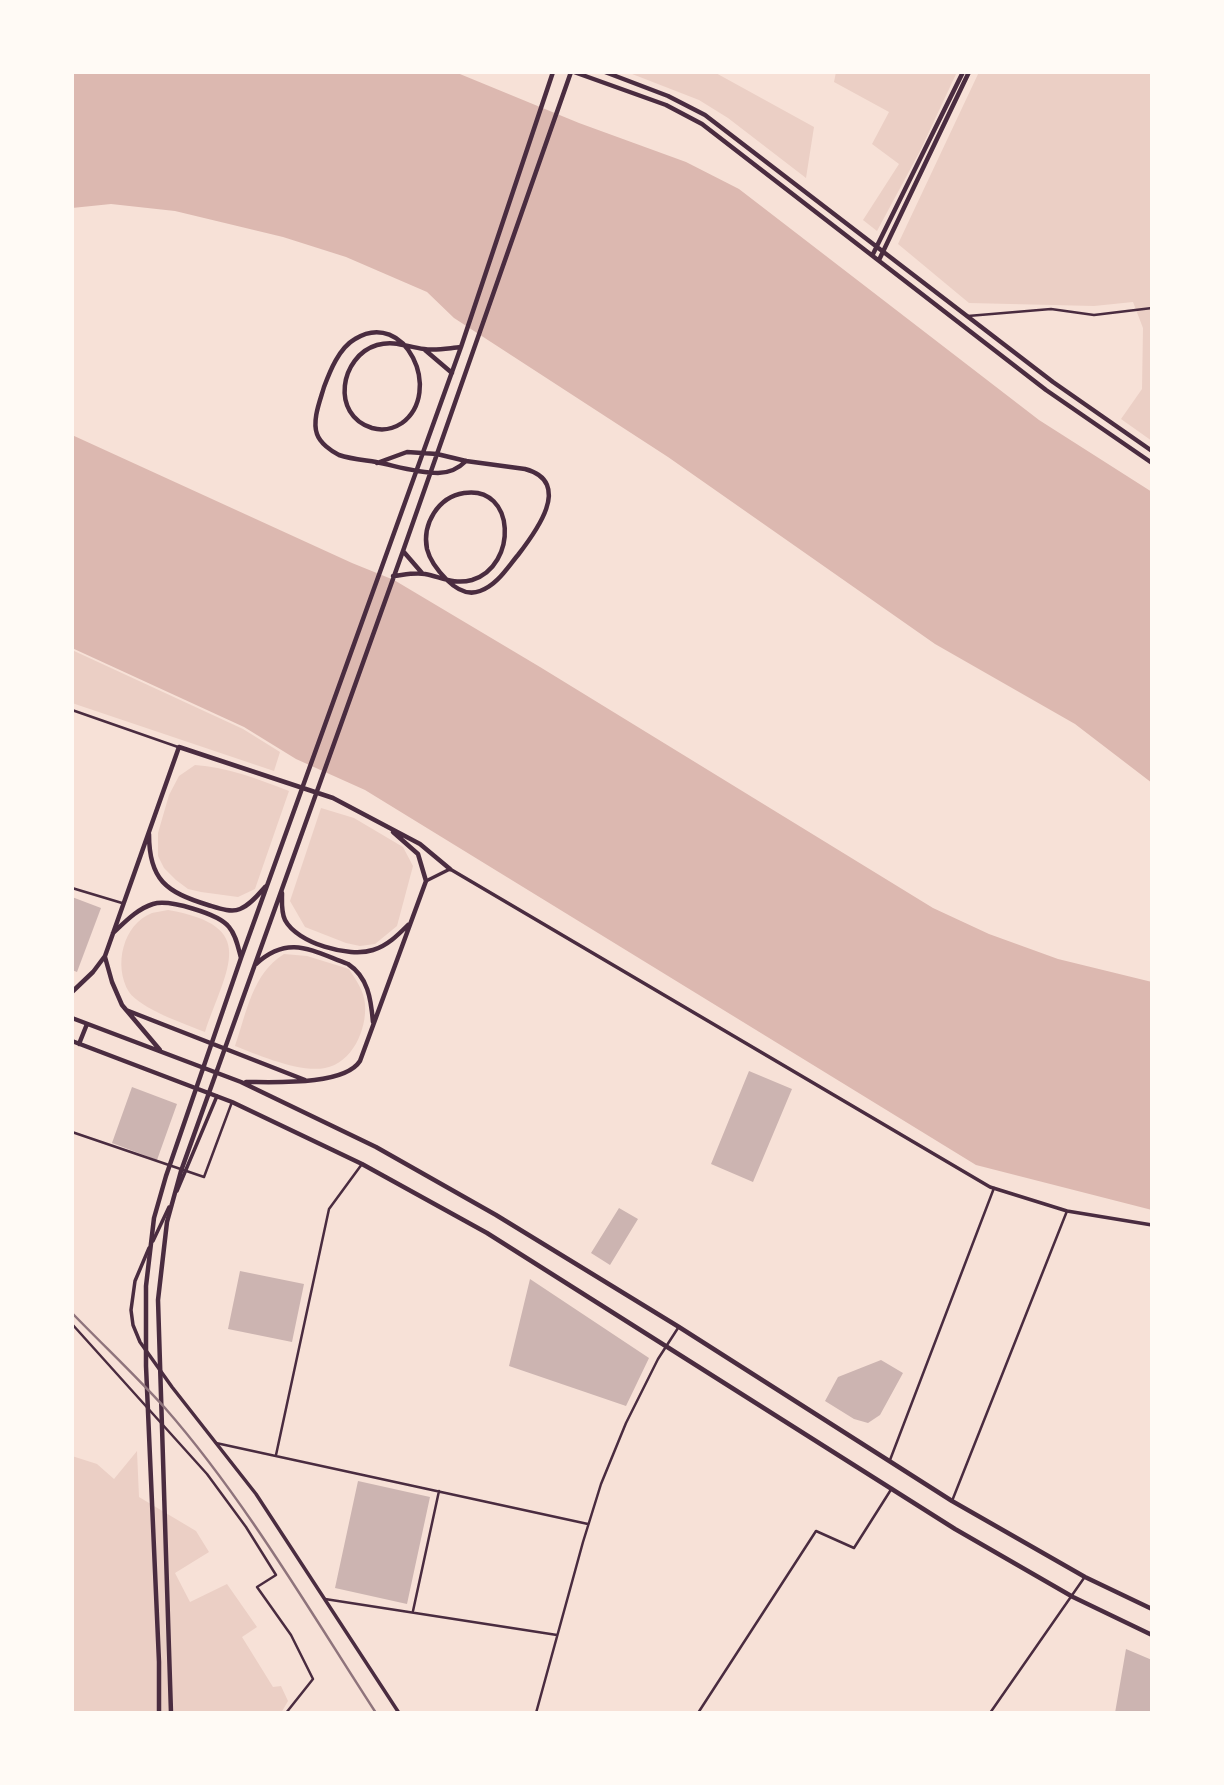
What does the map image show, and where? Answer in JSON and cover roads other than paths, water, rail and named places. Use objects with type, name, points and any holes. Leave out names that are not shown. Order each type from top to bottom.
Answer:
[{"type":"main road","points":[[159,1713],[146,1366],[146,1286],[154,1218],[241,958],[452,373],[553,72]]},
{"type":"main road","points":[[171,1713],[158,1300],[167,1222],[181,1171],[572,72],[666,105],[702,124],[1046,390],[1152,463]]},
{"type":"main road","points":[[605,72],[668,96],[705,115],[1054,382],[1152,451]]},
{"type":"main road","points":[[873,254],[963,72]]},
{"type":"main road","points":[[879,260],[969,72]]},
{"type":"main road","points":[[461,347],[424,349],[395,342],[376,345],[356,359],[346,382],[345,401],[357,421],[386,430],[395,428],[407,419],[415,408],[420,393],[420,376],[412,355],[400,340],[384,333],[369,333],[356,338],[342,351],[327,379],[315,427],[320,441],[337,454],[408,470],[440,473],[458,469],[466,461]]},
{"type":"main road","points":[[424,349],[452,373]]},
{"type":"main road","points":[[377,463],[407,452],[437,454],[525,469],[538,475],[545,485],[548,498],[548,510],[537,530],[498,579],[479,592],[461,592],[447,580],[428,553],[427,534],[434,512],[443,502],[468,492],[484,496],[499,508],[506,528],[501,554],[495,563],[473,580],[460,582],[446,581],[423,573],[393,576]]},
{"type":"main road","points":[[402,551],[423,573]]},
{"type":"main road","points":[[72,992],[105,956],[179,747],[333,798],[420,844],[450,869]]},
{"type":"main road","points":[[241,1082],[331,1077],[357,1065],[426,881],[418,854],[388,827]]},
{"type":"main road","points":[[149,829],[149,852],[155,872],[174,893],[218,908],[236,910],[251,902],[268,884]]},
{"type":"main road","points":[[282,889],[284,918],[291,929],[306,940],[346,952],[375,950],[394,939],[410,922]]},
{"type":"main road","points":[[113,934],[128,919],[150,904],[172,903],[224,922],[233,931],[241,958]]},
{"type":"main road","points":[[254,965],[279,948],[303,948],[354,967],[367,986],[373,1023]]},
{"type":"main road","points":[[105,956],[111,982],[126,1010],[161,1051]]},
{"type":"main road","points":[[126,1010],[306,1080]]},
{"type":"main road","points":[[72,1018],[241,1082],[376,1147],[496,1215],[952,1501],[1085,1577],[1152,1609]]},
{"type":"main road","points":[[79,1044],[87,1024]]},
{"type":"main road","points":[[72,1041],[232,1102],[362,1164],[487,1233],[955,1529],[1073,1597],[1152,1635]]},
{"type":"street","points":[[968,316],[1051,309],[1094,315],[1152,308]]},
{"type":"street","points":[[72,710],[179,747]]},
{"type":"street","points":[[426,881],[450,869],[896,1133],[994,1188],[1067,1211],[1152,1225]]},
{"type":"street","points":[[72,888],[123,903]]},
{"type":"street","points":[[217,1096],[187,1171],[140,1268],[132,1294],[132,1325],[140,1342],[256,1494],[399,1713]]},
{"type":"street","points":[[72,1132],[204,1177],[232,1102]]},
{"type":"street","points":[[276,1456],[329,1209],[362,1164]]},
{"type":"street","points":[[890,1462],[994,1188]]},
{"type":"street","points":[[952,1501],[1067,1211]]},
{"type":"street","points":[[72,1324],[207,1474],[246,1527],[276,1575],[257,1587],[291,1635],[313,1679],[286,1713]]},
{"type":"street","points":[[536,1713],[601,1484],[626,1423],[658,1359],[678,1327]]},
{"type":"street","points":[[216,1443],[588,1524]]},
{"type":"street","points":[[698,1713],[816,1531],[854,1548],[892,1488]]},
{"type":"street","points":[[413,1612],[439,1492]]},
{"type":"street","points":[[990,1713],[1085,1577]]},
{"type":"street","points":[[324,1598],[557,1634]]},
{"type":"railway","points":[[72,1313],[165,1408],[194,1443],[276,1557],[376,1713]]}]
